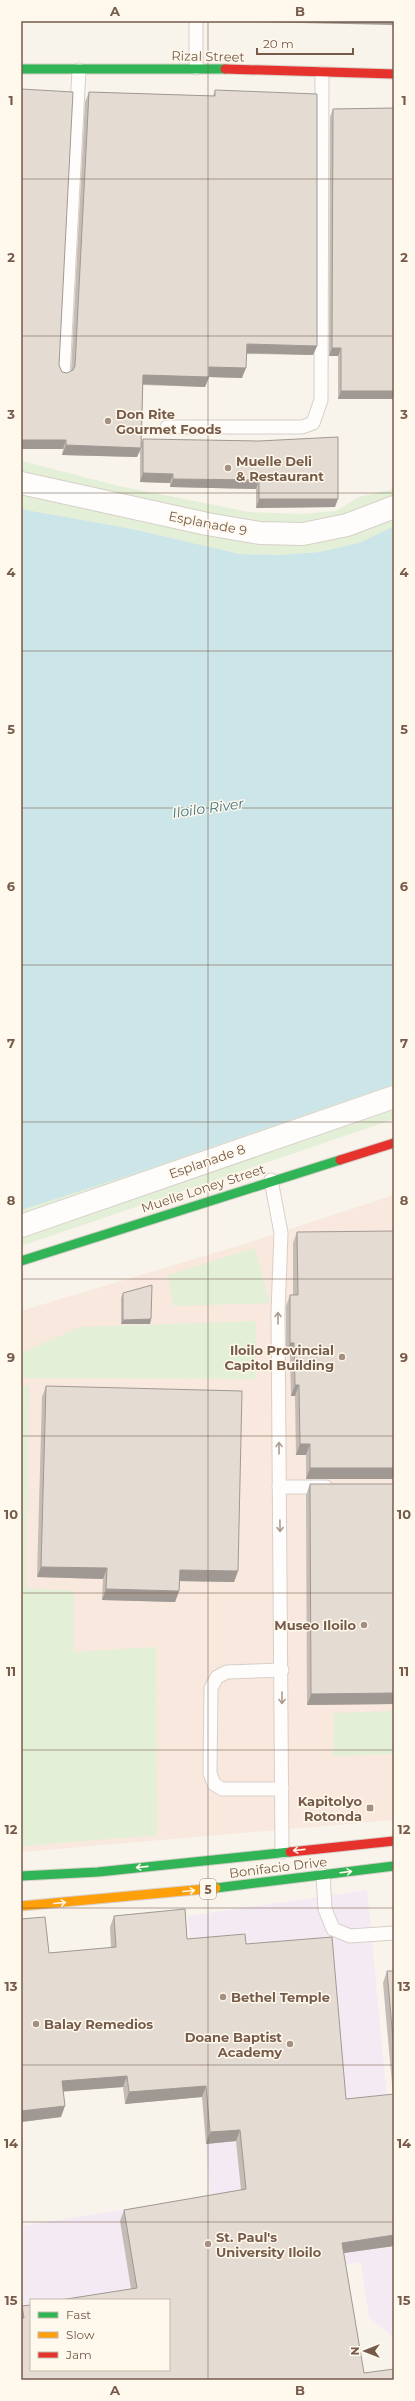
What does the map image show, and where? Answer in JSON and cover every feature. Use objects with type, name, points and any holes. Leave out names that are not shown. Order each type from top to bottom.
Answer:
[{"type":"main road","name":"Rizal Street","points":[[21,69],[79,70],[196,68],[394,74]]},
{"type":"main road","name":"Muelle Loney Street","points":[[21,1261],[271,1180],[393,1144]]},
{"type":"main road","name":"Bonifacio Drive","points":[[21,1876],[98,1872],[394,1841]]},
{"type":"main road","name":"Bonifacio Drive","points":[[21,1906],[197,1890],[394,1866]]},
{"type":"street","name":"Esplanade 9","points":[[21,483],[206,524],[260,533],[303,534],[347,525],[394,507]]},
{"type":"street","name":"Esplanade 8","points":[[21,1226],[394,1097]]},
{"type":"lane","points":[[196,21],[196,68]]},
{"type":"lane","points":[[63,375],[79,70]]},
{"type":"lane","points":[[167,427],[302,427],[313,423],[321,400],[322,73]]},
{"type":"lane","points":[[271,1180],[281,1233],[278,1313],[282,1670],[282,1852]]},
{"type":"lane","points":[[279,1488],[340,1487]]},
{"type":"lane","points":[[282,1670],[227,1672],[217,1677],[211,1688],[210,1773],[214,1784],[222,1789],[282,1790]]},
{"type":"lane","points":[[322,1875],[325,1909],[333,1929],[350,1936],[394,1933]]},
{"type":"shaded area","points":[[394,1195],[394,1820],[21,1852],[21,1311],[251,1242]]},
{"type":"shaded area","points":[[367,1890],[394,2172],[394,2338],[369,2317],[361,2262],[131,2299],[30,2299],[30,2315],[21,2317],[21,2226],[210,2196],[188,1916]]},
{"type":"green space","points":[[21,461],[119,486],[249,512],[301,514],[336,511],[359,497],[394,489],[394,526],[359,543],[319,552],[279,555],[240,554],[132,529],[21,509]]},
{"type":"green space","points":[[394,1075],[394,1119],[21,1246],[21,1155]]},
{"type":"green space","points":[[255,1248],[270,1303],[173,1306],[168,1275]]},
{"type":"green space","points":[[256,1321],[256,1379],[21,1378],[21,1353],[80,1327]]},
{"type":"green space","points":[[21,1386],[29,1386],[26,1588],[74,1591],[74,1652],[156,1647],[157,1835],[21,1846]]},
{"type":"green space","points":[[394,1711],[394,1754],[333,1756],[334,1713]]},
{"type":"water","name":"Iloilo River","points":[[21,509],[132,529],[240,554],[279,555],[319,552],[359,543],[394,526],[394,1084],[136,1173],[21,1210]]},
{"type":"building","points":[[21,89],[73,92],[59,365],[62,372],[67,373],[73,370],[75,366],[89,92],[215,96],[215,90],[317,94],[317,346],[247,344],[246,368],[209,367],[209,377],[143,375],[141,448],[66,445],[66,440],[21,440]]},
{"type":"building","points":[[394,108],[394,391],[341,391],[341,348],[332,348],[333,109]]},
{"type":"building","points":[[338,437],[338,499],[259,499],[259,480],[173,479],[173,474],[143,473],[143,439],[259,441]]},
{"type":"building","name":"Iloilo Provincial Capitol Building","points":[[394,1231],[394,1468],[310,1468],[310,1444],[300,1444],[299,1385],[295,1385],[294,1343],[290,1343],[290,1295],[298,1295],[297,1232]]},
{"type":"building","points":[[152,1285],[151,1319],[123,1320],[123,1293]]},
{"type":"building","points":[[46,1386],[242,1391],[238,1571],[180,1570],[179,1591],[106,1589],[107,1568],[41,1567]]},
{"type":"building","points":[[310,1484],[394,1484],[394,1693],[311,1694]]},
{"type":"building","points":[[185,1909],[187,1939],[245,1934],[246,1944],[332,1937],[346,2099],[394,2094],[394,2235],[342,2243],[364,2373],[394,2369],[394,2380],[21,2380],[21,2318],[24,2318],[22,2306],[30,2305],[30,2371],[170,2371],[170,2299],[66,2299],[137,2288],[124,2210],[246,2189],[240,2130],[210,2132],[206,2086],[129,2092],[127,2076],[62,2081],[65,2106],[21,2111],[21,1919],[45,1917],[49,1953],[116,1947],[114,1916]]},
{"type":"building","points":[[387,1971],[394,1971],[394,2051]]},
{"type":"traffic: fast","points":[[21,69],[225,69]]},
{"type":"traffic: fast","points":[[21,1261],[340,1160]]},
{"type":"traffic: fast","points":[[21,1876],[98,1872],[290,1852]]},
{"type":"traffic: fast","points":[[216,1888],[394,1866]]},
{"type":"traffic: slow","points":[[21,1906],[216,1888]]},
{"type":"traffic: jam","points":[[225,69],[394,74]]},
{"type":"traffic: jam","points":[[340,1160],[394,1143]]},
{"type":"traffic: jam","points":[[290,1852],[394,1841]]},
{"type":"place","name":"Don Rite Gourmet Foods","points":[[108,421]]},
{"type":"place","name":"Muelle Deli & Restaurant","points":[[228,468]]},
{"type":"place","name":"Iloilo Provincial Capitol Building","points":[[342,1357]]},
{"type":"place","name":"Museo Iloilo","points":[[364,1625]]},
{"type":"place","name":"Kapitolyo Rotonda","points":[[370,1808]]},
{"type":"place","name":"Bethel Temple","points":[[223,1997]]},
{"type":"place","name":"Balay Remedios","points":[[36,2024]]},
{"type":"place","name":"Doane Baptist Academy","points":[[290,2044]]},
{"type":"place","name":"St. Paul's University Iloilo","points":[[208,2244]]}]
